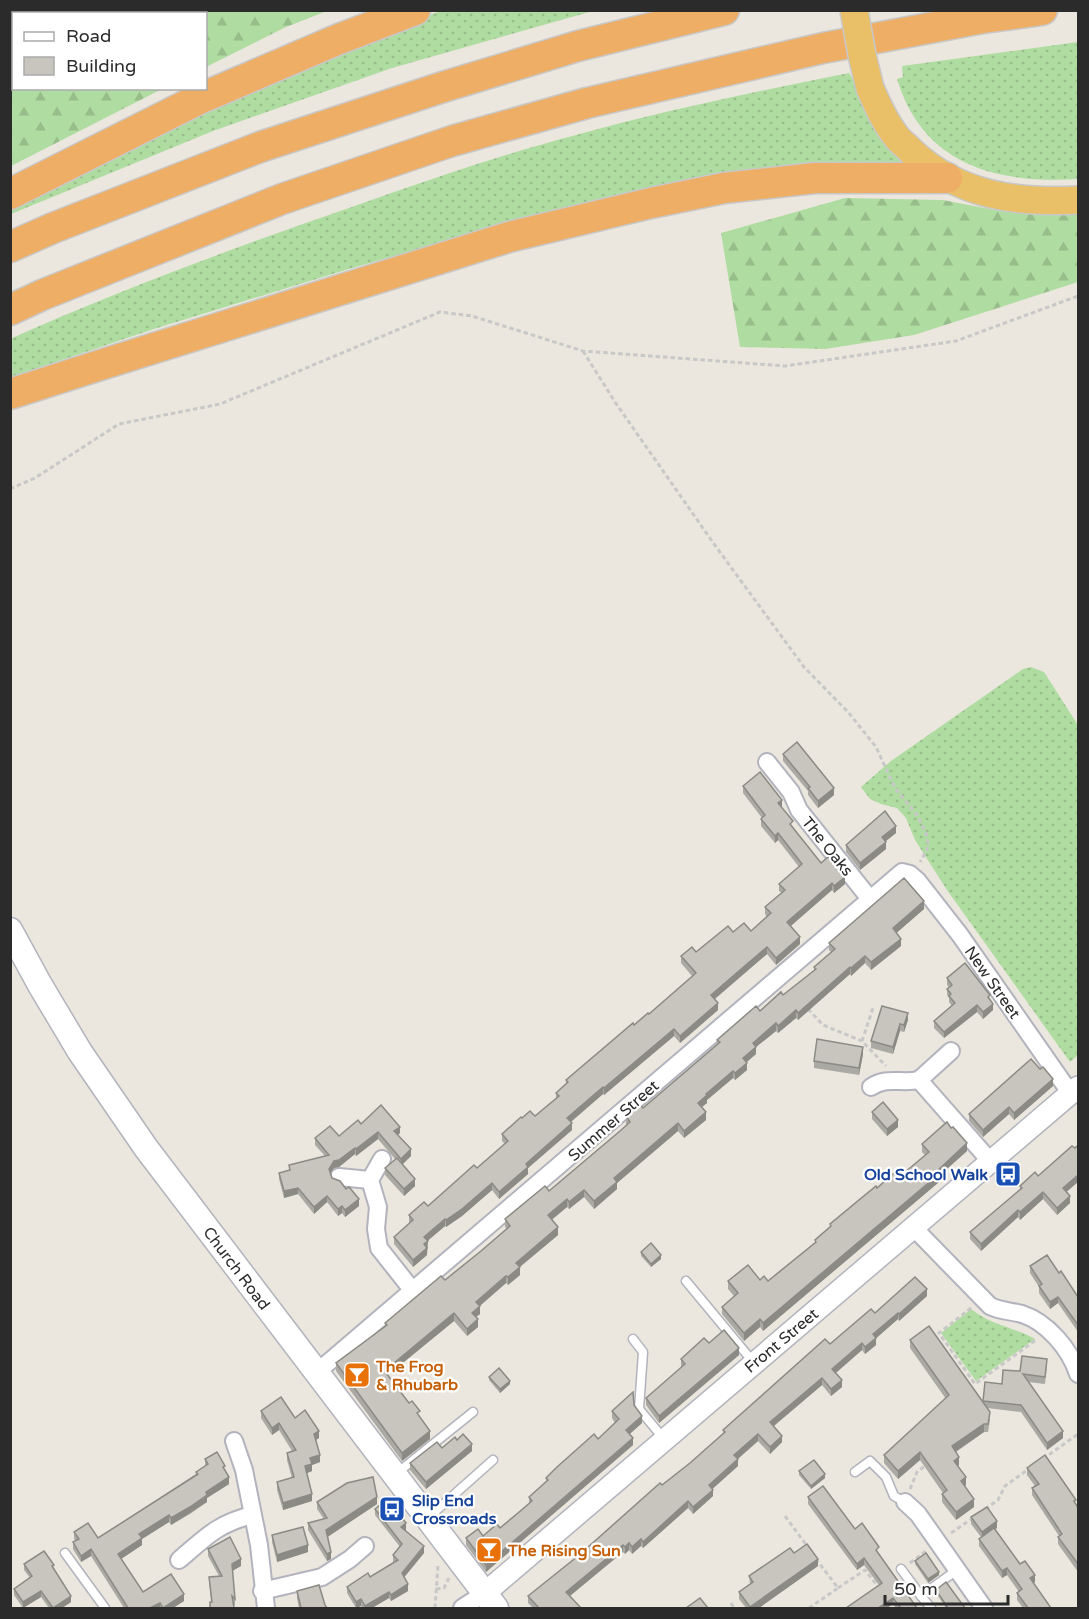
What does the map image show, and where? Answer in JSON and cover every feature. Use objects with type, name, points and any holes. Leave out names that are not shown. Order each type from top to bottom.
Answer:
[{"type":"highway","points":[[10,194],[200,99],[339,39],[415,10]]},
{"type":"highway","points":[[10,247],[261,147],[578,46],[724,10]]},
{"type":"highway","points":[[854,10],[870,88],[897,138],[923,161],[947,178],[969,189],[1029,200],[1078,200]]},
{"type":"highway","points":[[10,310],[282,199],[452,141],[587,103],[801,52],[984,18],[1042,10]]},
{"type":"highway","points":[[10,394],[509,237],[651,202],[724,188],[815,178],[947,178]]},
{"type":"main road","name":"Church Road","points":[[10,930],[40,985],[105,1090],[146,1148],[490,1601]]},
{"type":"street","name":"The Oaks","points":[[767,762],[791,792],[799,810],[870,899]]},
{"type":"street","name":"Summer Street","points":[[316,1373],[902,872],[910,874]]},
{"type":"street","name":"New Street","points":[[910,874],[960,935],[1075,1090]]},
{"type":"street","points":[[872,1087],[882,1081],[894,1080],[908,1083],[919,1080],[951,1051]]},
{"type":"street","points":[[919,1080],[991,1162]]},
{"type":"street","name":"Front Street","points":[[490,1601],[665,1440],[1075,1090]]},
{"type":"street","points":[[382,1159],[370,1180],[378,1207],[376,1229],[379,1248],[413,1291]]},
{"type":"street","points":[[339,1177],[370,1180]]},
{"type":"street","points":[[913,1227],[982,1300],[997,1309],[1033,1319],[1049,1331],[1062,1345],[1078,1374]]},
{"type":"street","points":[[234,1441],[244,1470],[262,1566],[262,1591],[266,1608]]},
{"type":"street","points":[[905,1502],[918,1514],[984,1608]]},
{"type":"street","points":[[179,1560],[216,1528],[235,1519],[252,1515]]},
{"type":"street","points":[[262,1591],[322,1577],[350,1559],[364,1546]]},
{"type":"street","points":[[462,1608],[490,1601]]},
{"type":"lane","points":[[686,1281],[754,1363]]},
{"type":"lane","points":[[633,1339],[643,1352],[639,1409],[665,1440]]},
{"type":"lane","points":[[394,1476],[473,1412]]},
{"type":"lane","points":[[427,1518],[493,1460]]},
{"type":"lane","points":[[855,1472],[870,1461],[886,1477],[894,1496],[905,1502]]},
{"type":"lane","points":[[65,1552],[105,1608]]},
{"type":"lane","points":[[901,1569],[931,1608]]},
{"type":"lane","points":[[921,1596],[957,1570]]},
{"type":"path","points":[[10,489],[35,478],[119,424],[220,404],[440,312],[472,316],[583,351],[785,366],[956,341],[1078,296]]},
{"type":"path","points":[[583,351],[615,402],[694,516],[797,658],[848,712],[876,747],[895,788],[917,815],[926,833],[927,850],[910,874]]},
{"type":"path","points":[[803,1004],[823,1025],[862,1041],[888,1067],[894,1080]]},
{"type":"path","points":[[862,1041],[873,1008]]},
{"type":"path","points":[[982,1300],[939,1333],[975,1384],[1049,1331]]},
{"type":"path","points":[[1042,1460],[1078,1434]]},
{"type":"path","points":[[905,1502],[917,1472],[926,1465]]},
{"type":"path","points":[[877,1585],[998,1500],[1005,1485],[1033,1466]]},
{"type":"path","points":[[785,1516],[838,1588]]},
{"type":"path","points":[[435,1608],[439,1560]]},
{"type":"path","points":[[438,1569],[443,1570]]},
{"type":"path","points":[[809,1608],[865,1570],[882,1593]]},
{"type":"path","points":[[436,1589],[444,1588],[449,1577],[447,1573]]},
{"type":"path","points":[[731,1603],[734,1608]]},
{"type":"green space","points":[[120,10],[327,10],[286,27],[207,66],[207,12],[116,12]]},
{"type":"green space","points":[[441,11],[593,11],[392,68],[213,131],[11,214],[11,208],[159,131],[405,23]]},
{"type":"green space","points":[[1078,42],[1078,179],[1019,178],[966,163],[944,150],[925,132],[909,108],[897,79],[903,77],[902,66]]},
{"type":"green space","points":[[849,73],[910,166],[845,162],[793,164],[677,183],[546,213],[352,268],[154,329],[11,377],[10,339],[137,286],[265,237],[435,178],[548,143],[678,109]]},
{"type":"green space","points":[[12,74],[12,90],[160,90],[11,166],[10,75]]},
{"type":"green space","points":[[845,198],[943,200],[1000,211],[1078,215],[1078,282],[914,335],[825,349],[740,347],[721,233]]},
{"type":"green space","points":[[1031,667],[1044,672],[1078,725],[1078,1055],[1070,1062],[947,890],[915,840],[906,818],[897,808],[870,799],[861,787],[891,761],[1023,669]]},
{"type":"green space","points":[[971,1309],[986,1319],[1035,1339],[976,1381],[941,1333]]},
{"type":"building","points":[[797,742],[834,788],[818,801],[808,788],[810,787],[783,754]]},
{"type":"building","points":[[760,772],[782,800],[778,803],[793,821],[790,824],[821,863],[828,857],[830,858],[845,877],[834,886],[832,883],[787,922],[800,937],[776,958],[767,947],[711,995],[718,1003],[680,1036],[674,1029],[567,1118],[572,1123],[526,1164],[528,1167],[499,1192],[492,1183],[424,1237],[428,1241],[424,1244],[427,1248],[413,1260],[394,1237],[413,1220],[409,1215],[424,1202],[428,1206],[474,1165],[477,1168],[508,1141],[502,1134],[521,1117],[530,1111],[535,1116],[559,1096],[556,1093],[568,1082],[566,1080],[696,973],[681,956],[692,947],[696,952],[728,926],[733,932],[744,923],[751,931],[771,913],[765,907],[785,890],[779,884],[802,864],[778,833],[775,836],[761,819],[765,815],[743,786]]},
{"type":"building","points":[[885,811],[896,826],[882,837],[886,842],[860,863],[846,845]]},
{"type":"building","points":[[904,878],[924,901],[893,928],[901,939],[871,962],[865,956],[798,1013],[796,1010],[778,1026],[776,1023],[753,1043],[756,1047],[743,1058],[747,1063],[735,1073],[733,1071],[706,1094],[698,1103],[706,1112],[684,1131],[678,1123],[614,1178],[617,1182],[594,1201],[584,1190],[569,1202],[567,1199],[548,1215],[558,1227],[516,1263],[520,1267],[476,1302],[480,1306],[472,1313],[478,1319],[467,1329],[454,1313],[387,1369],[386,1373],[409,1403],[412,1401],[420,1411],[417,1413],[430,1431],[402,1453],[336,1363],[387,1325],[385,1323],[441,1276],[445,1280],[481,1251],[510,1226],[505,1219],[545,1186],[549,1191],[620,1131],[630,1122],[626,1116],[640,1105],[643,1108],[720,1042],[717,1040],[756,1006],[760,1011],[781,992],[783,995],[816,969],[814,967],[835,949],[829,943]]},
{"type":"building","points":[[965,963],[990,995],[988,997],[993,1004],[983,1012],[977,1005],[944,1032],[934,1021],[955,1003],[949,996],[951,994],[947,989],[952,985],[947,978]]},
{"type":"building","points":[[882,1006],[908,1013],[904,1025],[900,1024],[893,1047],[871,1041]]},
{"type":"building","points":[[817,1039],[863,1047],[859,1068],[814,1061]]},
{"type":"building","points":[[1031,1059],[1040,1069],[1043,1067],[1053,1079],[1014,1113],[1009,1107],[983,1130],[969,1114]]},
{"type":"building","points":[[883,1102],[898,1120],[887,1129],[872,1112]]},
{"type":"building","points":[[381,1105],[400,1127],[394,1131],[411,1149],[401,1159],[378,1132],[356,1149],[334,1161],[329,1169],[332,1178],[340,1181],[346,1189],[349,1187],[359,1199],[345,1210],[342,1206],[338,1209],[327,1196],[314,1207],[298,1188],[284,1191],[279,1173],[290,1170],[289,1165],[329,1155],[315,1138],[330,1126],[339,1136],[358,1120],[361,1124]]},
{"type":"building","points":[[947,1122],[967,1143],[937,1171],[939,1174],[763,1323],[760,1319],[744,1333],[722,1307],[738,1293],[728,1281],[748,1265],[760,1280],[764,1276],[768,1281],[816,1242],[815,1240],[831,1226],[830,1224],[876,1186],[877,1188],[894,1173],[898,1178],[929,1152],[922,1144]]},
{"type":"building","points":[[1078,1145],[1078,1175],[1063,1188],[1070,1196],[1057,1208],[1043,1192],[1020,1212],[1018,1210],[981,1244],[970,1232],[1022,1188],[1020,1186],[1035,1172],[1038,1176],[1072,1146],[1075,1148]]},
{"type":"building","points":[[397,1158],[415,1179],[404,1189],[385,1168]]},
{"type":"building","points":[[651,1243],[661,1255],[651,1264],[641,1252]]},
{"type":"building","points":[[1047,1255],[1078,1297],[1078,1325],[1058,1297],[1050,1302],[1039,1286],[1042,1284],[1030,1266]]},
{"type":"building","points":[[915,1277],[927,1289],[873,1334],[876,1338],[865,1347],[862,1343],[832,1369],[842,1380],[831,1389],[822,1378],[770,1422],[782,1436],[770,1447],[758,1434],[734,1455],[738,1459],[709,1485],[713,1490],[693,1507],[688,1501],[643,1542],[641,1539],[632,1547],[629,1543],[625,1547],[623,1545],[566,1592],[581,1608],[539,1608],[528,1596],[578,1556],[660,1483],[662,1485],[690,1463],[725,1432],[723,1430],[825,1339],[830,1344],[871,1309],[875,1313]]},
{"type":"building","points":[[929,1326],[990,1412],[988,1424],[984,1424],[952,1446],[959,1457],[954,1461],[966,1477],[961,1481],[974,1499],[956,1512],[942,1494],[947,1490],[920,1452],[898,1471],[884,1455],[949,1395],[910,1340]]},
{"type":"building","points":[[724,1330],[739,1348],[659,1416],[646,1398],[685,1364],[681,1359],[704,1338],[709,1343]]},
{"type":"building","points":[[1022,1356],[1047,1359],[1045,1377],[1023,1374],[1063,1431],[1047,1443],[1021,1405],[983,1401],[985,1382],[1002,1384],[1003,1370],[1020,1371]]},
{"type":"building","points":[[499,1368],[510,1381],[500,1389],[489,1377]]},
{"type":"building","points":[[633,1392],[634,1405],[642,1416],[626,1430],[633,1438],[486,1565],[466,1538],[478,1529],[483,1536],[497,1524],[500,1528],[532,1501],[529,1497],[548,1480],[546,1478],[557,1467],[594,1434],[598,1439],[619,1419],[612,1411]]},
{"type":"building","points":[[281,1397],[295,1418],[305,1410],[319,1431],[314,1434],[320,1455],[310,1458],[312,1464],[305,1466],[312,1494],[283,1503],[277,1482],[294,1477],[287,1453],[296,1450],[279,1423],[272,1428],[261,1411]]},
{"type":"building","points":[[463,1434],[472,1444],[426,1482],[410,1463],[437,1442],[442,1448],[455,1437],[457,1440]]},
{"type":"building","points":[[217,1452],[229,1477],[206,1492],[207,1495],[190,1507],[171,1518],[169,1515],[139,1534],[142,1538],[118,1554],[143,1592],[171,1574],[184,1594],[163,1608],[160,1603],[150,1608],[128,1608],[91,1549],[81,1556],[73,1542],[79,1539],[74,1532],[88,1523],[98,1538],[198,1474],[196,1472],[208,1464],[205,1459]]},
{"type":"building","points":[[1045,1455],[1076,1500],[1074,1501],[1078,1508],[1078,1564],[1058,1537],[1062,1534],[1032,1488],[1039,1484],[1027,1468]]},
{"type":"building","points":[[814,1460],[825,1474],[811,1486],[799,1471]]},
{"type":"building","points":[[373,1477],[377,1497],[326,1530],[331,1552],[327,1554],[308,1523],[327,1518],[317,1502],[347,1483]]},
{"type":"building","points":[[823,1486],[855,1529],[862,1523],[879,1547],[876,1550],[917,1608],[901,1608],[893,1598],[878,1608],[846,1608],[882,1583],[864,1558],[857,1564],[808,1497]]},
{"type":"building","points":[[387,1499],[406,1523],[401,1527],[424,1546],[402,1573],[408,1584],[391,1595],[389,1592],[365,1606],[361,1599],[356,1602],[347,1587],[368,1573],[370,1577],[398,1560],[393,1555],[402,1544],[375,1509]]},
{"type":"building","points":[[987,1507],[997,1521],[982,1532],[971,1517]]},
{"type":"building","points":[[303,1527],[308,1545],[277,1555],[272,1535]]},
{"type":"building","points":[[994,1528],[1020,1564],[1025,1561],[1035,1575],[1030,1578],[1051,1608],[1028,1608],[1017,1593],[1022,1589],[1007,1568],[1002,1571],[979,1539]]},
{"type":"building","points":[[230,1537],[241,1559],[232,1564],[234,1608],[210,1608],[210,1602],[212,1602],[209,1577],[222,1576],[208,1549]]},
{"type":"building","points":[[807,1544],[818,1559],[750,1607],[739,1592],[753,1582],[749,1576],[790,1548],[794,1553]]},
{"type":"building","points":[[44,1551],[71,1596],[53,1608],[41,1591],[23,1602],[14,1589],[32,1576],[24,1564]]},
{"type":"building","points":[[926,1553],[939,1572],[928,1579],[915,1561]]},
{"type":"building","points":[[946,1582],[965,1608],[948,1608],[936,1590]]},
{"type":"building","points":[[319,1585],[327,1608],[301,1608],[297,1591]]},
{"type":"building","points":[[700,1598],[708,1608],[686,1608]]},
{"type":"place","name":"Old School Walk","points":[[1008,1174]]},
{"type":"place","name":"The Frog & Rhubarb","points":[[357,1375]]},
{"type":"place","name":"Slip End Crossroads","points":[[392,1509]]},
{"type":"place","name":"The Rising Sun","points":[[489,1550]]}]
